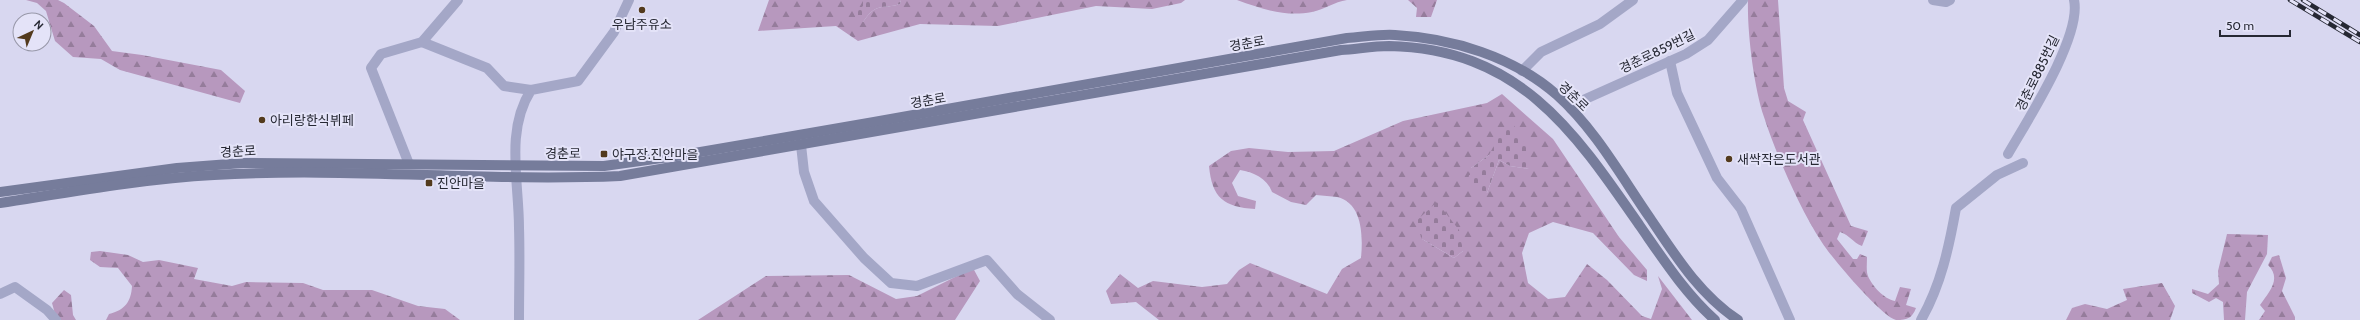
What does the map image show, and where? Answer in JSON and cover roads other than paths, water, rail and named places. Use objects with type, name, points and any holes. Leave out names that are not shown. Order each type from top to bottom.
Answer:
[{"type":"street","points":[[409,164],[371,68],[381,54],[422,42],[458,0]]},
{"type":"street","points":[[422,42],[487,68],[504,86],[531,90],[578,81],[614,32],[629,0]]},
{"type":"street","points":[[1522,71],[1541,52],[1600,24],[1634,0]]},
{"type":"street","name":"경춘로859번길","points":[[1571,109],[1582,101],[1686,54],[1708,40],[1743,0]]},
{"type":"street","points":[[1933,0],[1946,2],[1950,0]]},
{"type":"street","name":"경춘로885번길","points":[[2008,154],[2035,108],[2072,31],[2076,10],[2074,0]]},
{"type":"street","name":"경춘로","points":[[0,204],[213,175],[516,171],[604,166],[682,155],[1347,38],[1394,35],[1436,39],[1470,48],[1522,71],[1557,95],[1571,109],[1602,147],[1674,254],[1699,287],[1738,320]]},
{"type":"street","name":"경춘로","points":[[0,192],[177,168],[243,163],[409,164],[516,171],[576,178],[620,176],[1341,50],[1389,46],[1428,50],[1464,58],[1504,76],[1542,102],[1592,158],[1693,300],[1715,320]]},
{"type":"street","points":[[1670,61],[1677,93],[1717,178],[1741,209],[1790,320]]},
{"type":"street","points":[[519,320],[519,227],[515,130],[523,102],[531,90]]},
{"type":"street","points":[[801,145],[804,172],[814,201],[864,258],[891,283],[917,286],[987,260],[1017,294],[1050,320]]},
{"type":"street","points":[[1922,320],[1931,301],[1946,258],[1956,208],[1997,175],[2023,164]]},
{"type":"street","points":[[0,294],[15,287],[47,310],[56,320]]},
{"type":"railway","points":[[2290,0],[2360,42]]},
{"type":"railway","points":[[2303,0],[2360,35]]},
{"type":"place","name":"우남주유소","points":[[642,10]]},
{"type":"place","name":"아리랑한식뷔페","points":[[262,120]]},
{"type":"place","name":"야구장.진안마을","points":[[604,154]]},
{"type":"place","name":"새싹작은도서관","points":[[1729,159]]},
{"type":"place","name":"진안마을","points":[[429,183]]}]
